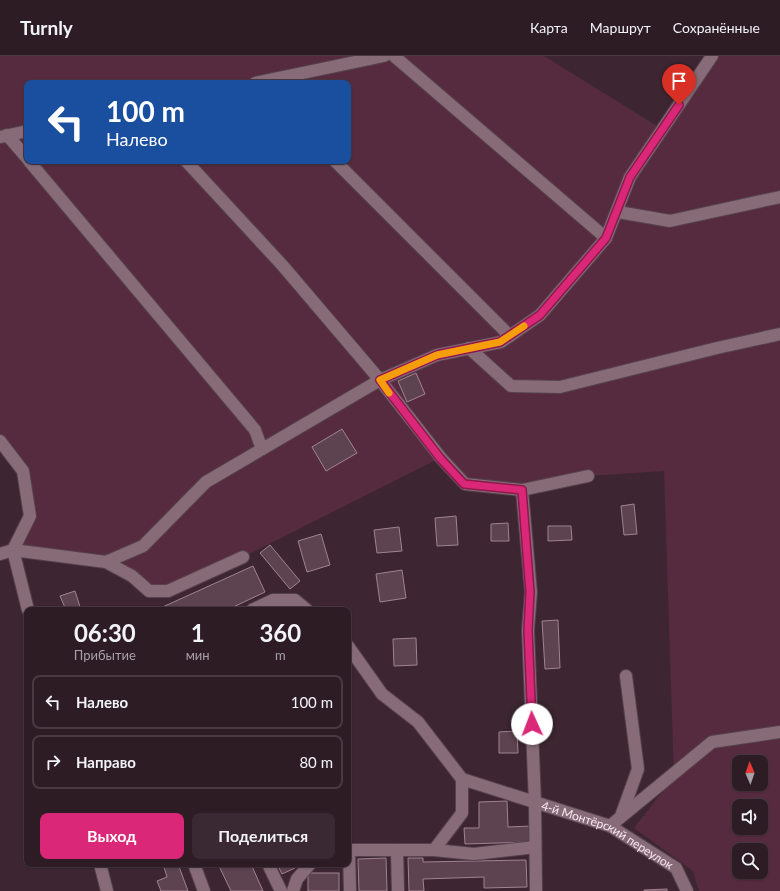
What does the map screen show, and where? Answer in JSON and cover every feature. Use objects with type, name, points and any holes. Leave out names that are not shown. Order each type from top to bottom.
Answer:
[{"type":"street","points":[[269,80],[384,56]]},
{"type":"street","points":[[394,56],[606,238]]},
{"type":"street","points":[[106,562],[143,546],[206,482],[380,380],[437,355],[500,342],[540,315],[606,238],[618,212],[630,177],[712,56]]},
{"type":"street","points":[[4,136],[24,132]]},
{"type":"street","points":[[4,136],[24,155]]},
{"type":"street","points":[[32,164],[255,430],[262,449]]},
{"type":"street","points":[[189,164],[283,266],[380,380],[440,458],[464,484],[522,490],[588,476]]},
{"type":"street","points":[[338,164],[510,336]]},
{"type":"street","points":[[618,212],[670,221],[780,197]]},
{"type":"street","points":[[469,348],[512,386],[560,387],[780,334]]},
{"type":"street","points":[[0,442],[22,471],[30,516],[13,550],[27,607]]},
{"type":"street","points":[[522,490],[530,592],[528,630],[535,803],[536,891]]},
{"type":"street","points":[[0,554],[13,550],[106,562],[132,576],[148,592],[168,591],[243,557]]},
{"type":"street","points":[[258,607],[273,600],[295,600],[303,607]]},
{"type":"street","points":[[351,650],[382,694],[418,722],[462,779],[462,813],[434,850]]},
{"type":"street","points":[[621,817],[638,769],[626,676]]},
{"type":"street","points":[[610,826],[712,742],[780,732]]},
{"type":"street","name":"4-й Монтёрский переулок","points":[[462,779],[610,826],[676,868],[688,891]]},
{"type":"street","points":[[351,850],[434,850],[474,854],[535,847]]},
{"type":"street","points":[[397,850],[398,891]]},
{"type":"street","points":[[101,867],[107,891]]},
{"type":"street","points":[[195,867],[204,891]]},
{"type":"street","points":[[269,867],[281,891]]},
{"type":"street","points":[[293,891],[297,879],[307,867]]},
{"type":"street","points":[[349,867],[350,891]]},
{"type":"shaded area","points":[[0,56],[544,56],[662,129],[712,56],[780,56],[780,891],[699,891],[693,871],[634,828],[674,777],[664,471],[588,476],[522,490],[465,484],[440,458],[243,557],[168,591],[149,591],[106,562],[13,550],[30,516],[23,471],[0,441]]},
{"type":"building","points":[[416,373],[425,394],[407,402],[398,381]]},
{"type":"building","points":[[342,429],[357,453],[326,471],[312,447]]},
{"type":"building","points":[[634,504],[637,534],[624,535],[621,506]]},
{"type":"building","points":[[456,516],[458,545],[437,546],[435,518]]},
{"type":"building","points":[[508,523],[509,541],[491,541],[491,524]]},
{"type":"building","points":[[548,526],[571,526],[572,540],[548,541]]},
{"type":"building","points":[[399,527],[402,551],[377,553],[374,530]]},
{"type":"building","points":[[321,534],[330,565],[307,572],[298,541]]},
{"type":"building","points":[[270,545],[300,581],[290,589],[260,553]]},
{"type":"building","points":[[253,566],[265,592],[233,607],[163,607]]},
{"type":"building","points":[[402,570],[406,598],[380,602],[376,574]]},
{"type":"building","points":[[75,591],[80,607],[65,607],[60,596]]},
{"type":"building","points":[[558,620],[560,668],[545,669],[542,621]]},
{"type":"building","points":[[416,638],[417,665],[394,666],[393,639]]},
{"type":"building","points":[[517,731],[518,753],[499,753],[499,732]]},
{"type":"building","points":[[507,801],[508,827],[531,826],[531,842],[465,844],[464,828],[479,828],[479,802]]},
{"type":"building","points":[[386,858],[387,891],[359,891],[358,859]]},
{"type":"building","points":[[408,858],[423,858],[423,862],[526,860],[527,887],[484,888],[484,877],[423,879],[424,891],[409,891]]},
{"type":"building","points":[[164,867],[179,867],[188,891],[161,891],[157,881],[167,877]]},
{"type":"building","points":[[219,867],[252,867],[263,891],[231,891]]},
{"type":"building","points":[[278,867],[294,867],[295,868],[282,874]]},
{"type":"building","points":[[308,873],[339,873],[339,891],[308,891]]},
{"type":"building","points":[[667,889],[667,891],[644,891],[644,890]]},
{"type":"slow traffic","points":[[389,393],[380,380],[437,355],[500,342],[524,326]]},
{"type":"route","points":[[532,724],[528,630],[530,592],[522,490],[464,484],[440,458],[380,380],[437,355],[500,342],[540,315],[606,238],[618,212],[630,177],[679,105]]}]
